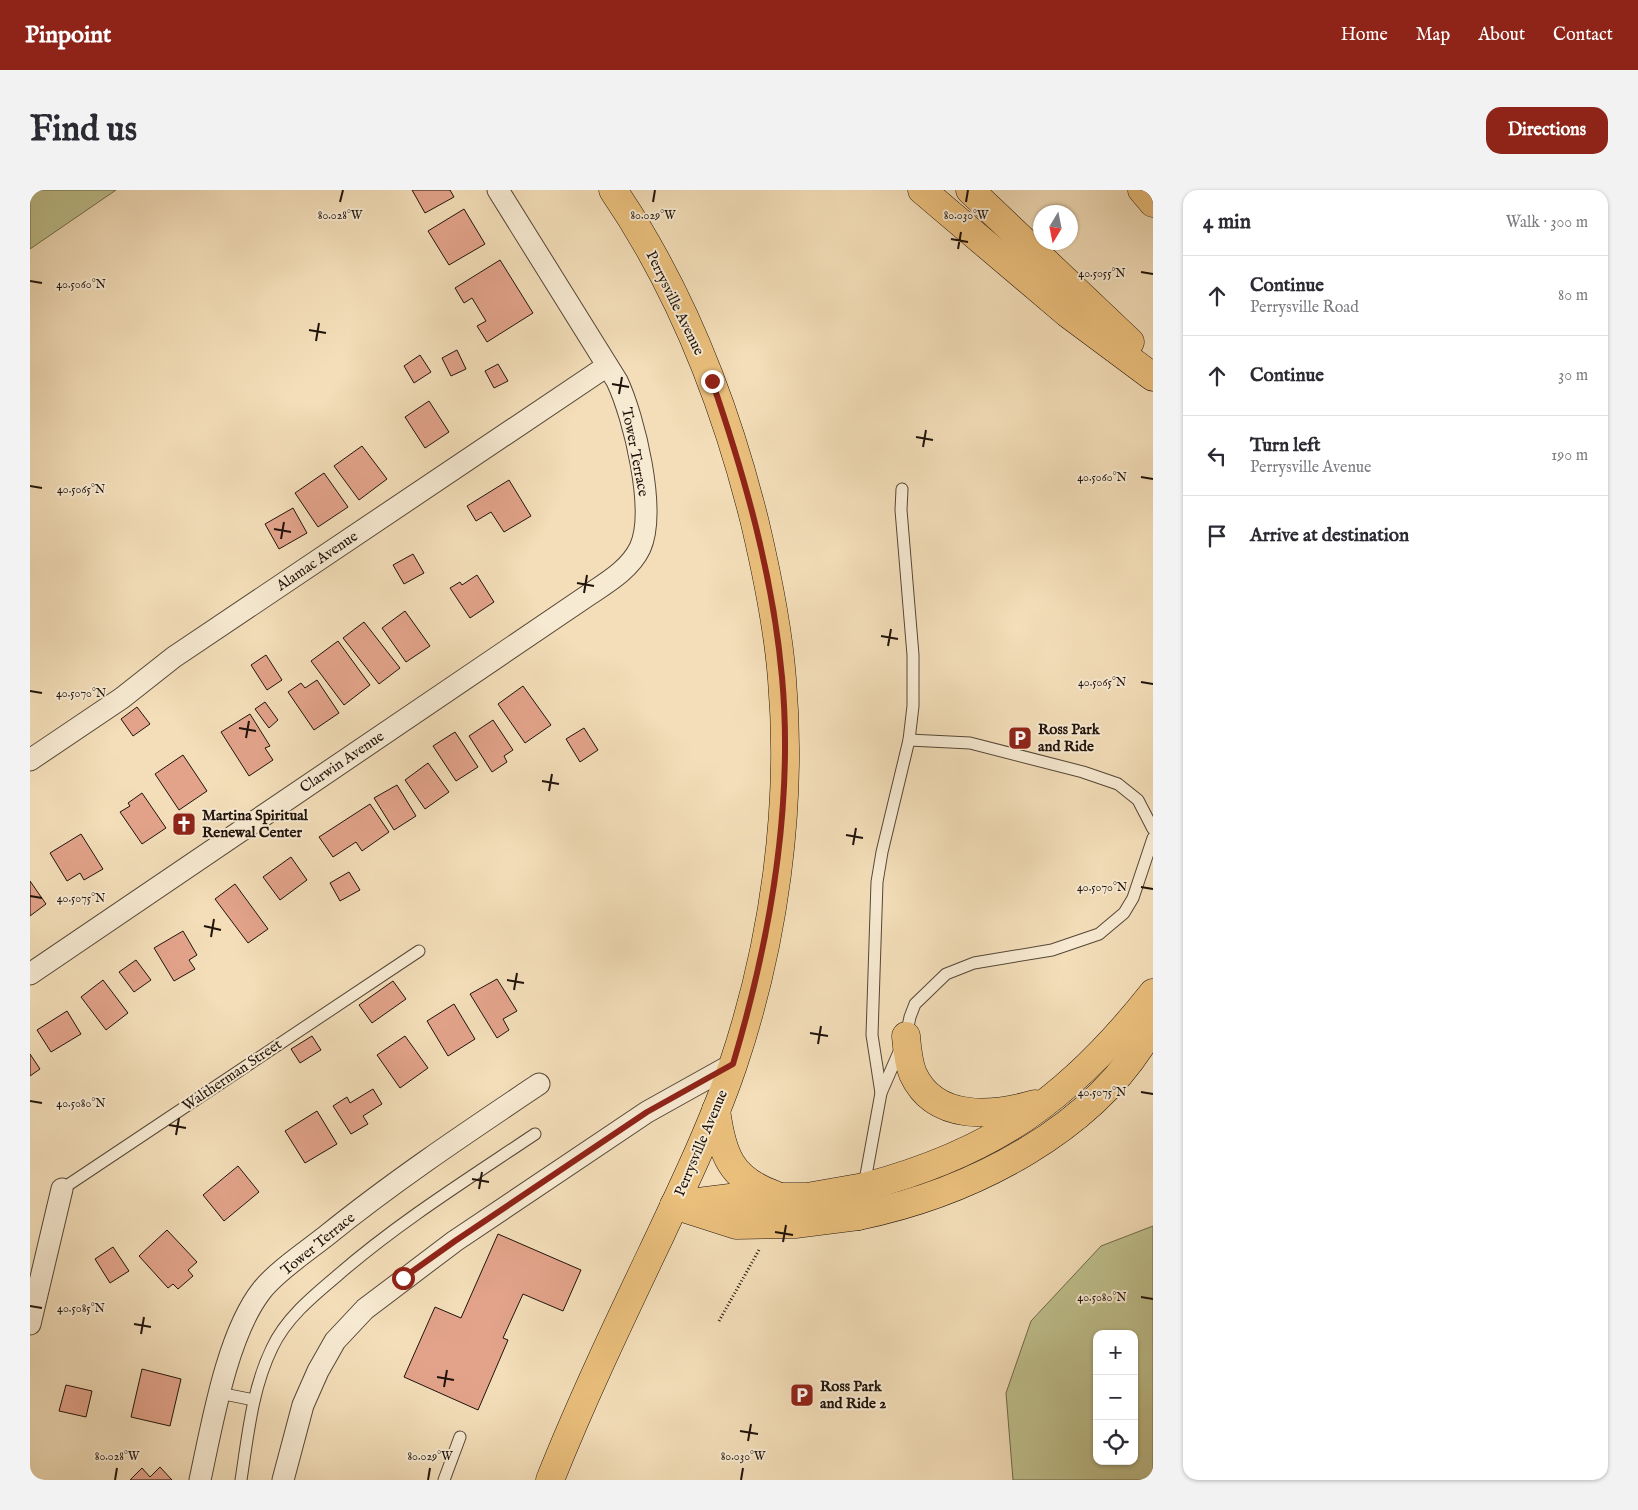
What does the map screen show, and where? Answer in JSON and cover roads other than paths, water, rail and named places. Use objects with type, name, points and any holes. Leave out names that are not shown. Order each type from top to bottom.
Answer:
[{"type":"main road","name":"Perrysville Avenue","points":[[550,1480],[596,1371],[674,1205],[716,1110],[733,1064],[759,970],[773,893],[781,828],[785,733],[782,678],[775,623],[763,558],[747,492],[712,381],[670,287],[613,190]]},
{"type":"main road","points":[[922,190],[1067,313],[1153,377]]},
{"type":"main road","points":[[970,190],[1153,363]]},
{"type":"main road","points":[[1142,190],[1153,203]]},
{"type":"main road","points":[[674,1205],[736,1225],[773,1225],[839,1220],[861,1202],[910,1175],[965,1153],[1010,1129],[1051,1100],[1103,1051],[1153,993]]},
{"type":"main road","points":[[674,1205],[738,1197],[784,1198],[830,1194],[894,1208],[943,1192],[977,1178],[1039,1143],[1069,1121],[1123,1070],[1153,1025]]},
{"type":"main road","points":[[906,1036],[913,1073],[921,1086],[943,1105],[957,1110],[994,1113],[1051,1100]]},
{"type":"main road","points":[[716,1110],[720,1139],[725,1154],[733,1167],[742,1178],[753,1185],[784,1198]]},
{"type":"street","name":"Tower Terrace","points":[[498,190],[608,366],[626,402],[644,485],[646,516],[644,536],[634,557],[622,570],[555,618]]},
{"type":"street","name":"Alamac Avenue","points":[[30,760],[122,698],[174,657],[608,366]]},
{"type":"street","name":"Clarwin Avenue","points":[[30,974],[555,618]]},
{"type":"street","points":[[283,1480],[303,1405],[318,1371],[335,1341],[365,1309],[455,1241],[647,1112],[733,1064]]},
{"type":"street","name":"Tower Terrace","points":[[200,1480],[219,1393],[243,1324],[262,1290],[338,1226],[421,1163],[539,1084]]},
{"type":"street","name":"Waltherman Street","points":[[30,1324],[62,1189]]},
{"type":"lane","points":[[881,1093],[872,1035],[877,882],[882,852],[909,740],[912,706],[913,655],[901,510],[902,489]]},
{"type":"lane","points":[[909,740],[970,743],[1083,772],[1118,784],[1138,800],[1153,829]]},
{"type":"lane","points":[[861,1202],[881,1093],[906,1036],[910,1016],[915,1004],[946,974],[974,964],[1052,950],[1099,934],[1114,923],[1134,898],[1153,838]]},
{"type":"lane","name":"Waltherman Street","points":[[62,1189],[418,951]]},
{"type":"lane","points":[[240,1480],[254,1400],[261,1372],[273,1346],[291,1319],[322,1288],[375,1243],[535,1134]]},
{"type":"lane","points":[[219,1393],[254,1400]]},
{"type":"lane","points":[[444,1480],[460,1437]]},
{"type":"place","name":"Ross Park and Ride","points":[[1020,738]]},
{"type":"place","name":"Martina Spiritual Renewal Center","points":[[184,824]]},
{"type":"place","name":"Ross Park and Ride 2","points":[[802,1395]]}]
